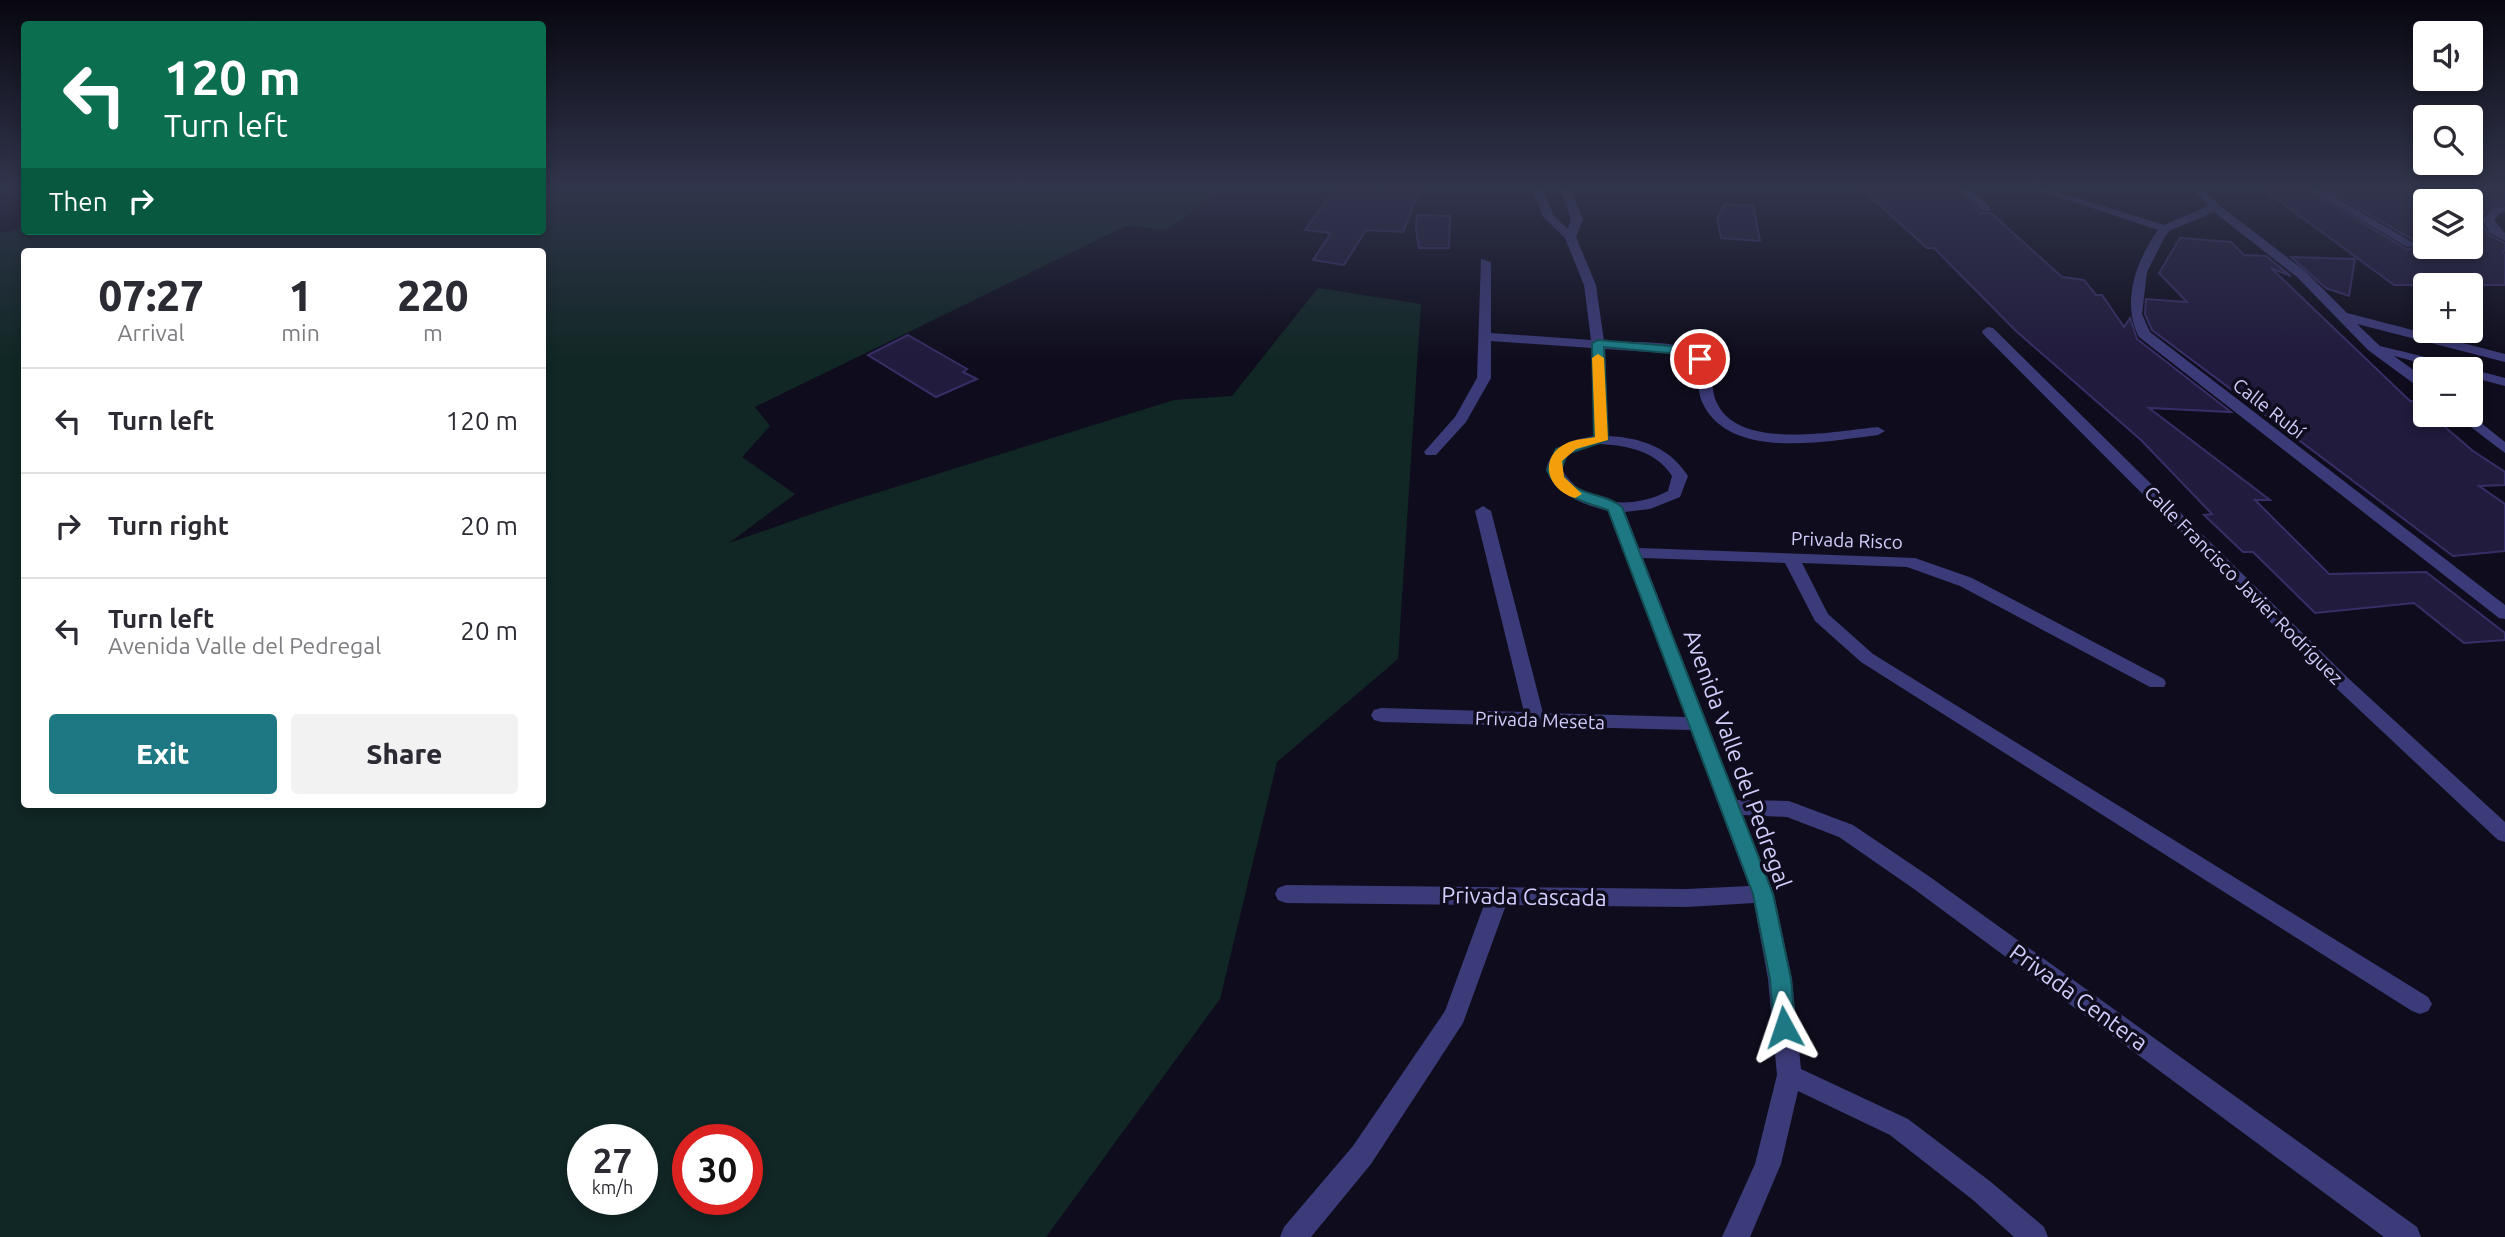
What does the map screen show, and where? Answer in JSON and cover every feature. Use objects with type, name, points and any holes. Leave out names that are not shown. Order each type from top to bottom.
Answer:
[{"type":"street","points":[[1573,244],[1590,285],[1598,343],[1601,440]]},
{"type":"street","name":"Calle Rubí","points":[[2157,244],[2141,272],[2136,314],[2144,334],[2505,614]]},
{"type":"street","points":[[2263,244],[2301,274],[2373,347],[2413,376]]},
{"type":"street","points":[[1431,452],[1461,419],[1484,378],[1485,262]]},
{"type":"street","points":[[2340,315],[2505,358]]},
{"type":"street","name":"Calle Francisco Javier Rodríguez","points":[[1988,331],[2341,682],[2505,834]]},
{"type":"street","points":[[1485,337],[1683,351],[1700,359],[1707,369],[1708,400],[1718,420],[1741,431],[1769,439],[1878,431]]},
{"type":"street","points":[[2373,347],[2413,357]]},
{"type":"street","points":[[2483,376],[2505,382]]},
{"type":"street","points":[[2477,427],[2505,449]]},
{"type":"street","points":[[1601,440],[1618,440],[1666,457],[1680,475],[1675,494],[1650,506],[1615,507],[1580,497],[1557,479],[1554,470],[1561,452],[1585,442],[1601,440]]},
{"type":"street","name":"Avenida Valle del Pedregal","points":[[1615,507],[1763,894],[1780,979],[1788,1075],[1768,1164],[1736,1237]]},
{"type":"street","points":[[1483,510],[1535,720]]},
{"type":"street","name":"Privada Risco","points":[[1633,553],[1909,562],[1966,582],[2157,683]]},
{"type":"street","points":[[1792,560],[1821,617],[1867,658],[2420,1004]]},
{"type":"street","name":"Privada Meseta","points":[[1381,715],[1698,724]]},
{"type":"street","name":"Privada Centera","points":[[1730,807],[1789,809],[1846,831],[1922,883],[2407,1237]]},
{"type":"street","name":"Privada Cascada","points":[[1286,894],[1687,898],[1763,894]]},
{"type":"street","points":[[1294,1237],[1362,1155],[1455,1016],[1499,895]]},
{"type":"street","points":[[1788,1075],[1899,1127],[1982,1191],[2034,1237]]},
{"type":"green space","points":[[0,244],[1090,244],[755,407],[770,426],[742,457],[795,494],[729,543],[841,504],[1174,400],[1232,396],[1318,288],[1421,304],[1398,659],[1277,762],[1220,999],[1046,1237],[0,1237]]},
{"type":"building","points":[[1324,244],[1357,244],[1344,265],[1313,260]]},
{"type":"building","points":[[1418,244],[1449,244],[1449,248],[1419,248]]},
{"type":"building","points":[[1922,244],[2025,244],[2062,277],[2084,280],[2096,295],[2102,295],[2124,327],[2130,318],[2137,339],[2231,412],[2149,408],[2270,500],[2255,500],[2329,574],[2426,572],[2505,633],[2505,640],[2464,643],[2414,603],[2315,613],[2253,552],[2243,552],[2204,515],[2212,514],[2141,440],[2016,331],[1934,248],[1927,248]]},
{"type":"building","points":[[2177,244],[2233,244],[2244,255],[2266,256],[2291,276],[2271,268],[2413,401],[2413,427],[2445,427],[2473,451],[2505,472],[2505,485],[2479,486],[2505,504],[2505,551],[2453,556],[2152,330],[2145,314],[2146,299],[2187,302],[2159,273]]},
{"type":"building","points":[[2338,244],[2398,244],[2408,250],[2413,248],[2413,259],[2483,259],[2483,244],[2505,244],[2505,251],[2502,252],[2505,255],[2505,285],[2483,285],[2483,273],[2413,273],[2413,285],[2394,285]]},
{"type":"building","points":[[2291,257],[2355,259],[2349,296],[2326,288]]},
{"type":"building","points":[[908,335],[967,369],[963,372],[977,379],[936,397],[868,355]]},
{"type":"slow traffic","points":[[1575,494],[1557,479],[1555,460],[1571,446],[1601,440],[1598,358]]},
{"type":"route","points":[[1700,359],[1683,351],[1598,343],[1601,440],[1571,446],[1561,452],[1555,460],[1554,470],[1557,479],[1566,489],[1596,503],[1615,507],[1763,894],[1780,979],[1784,1027]]}]
